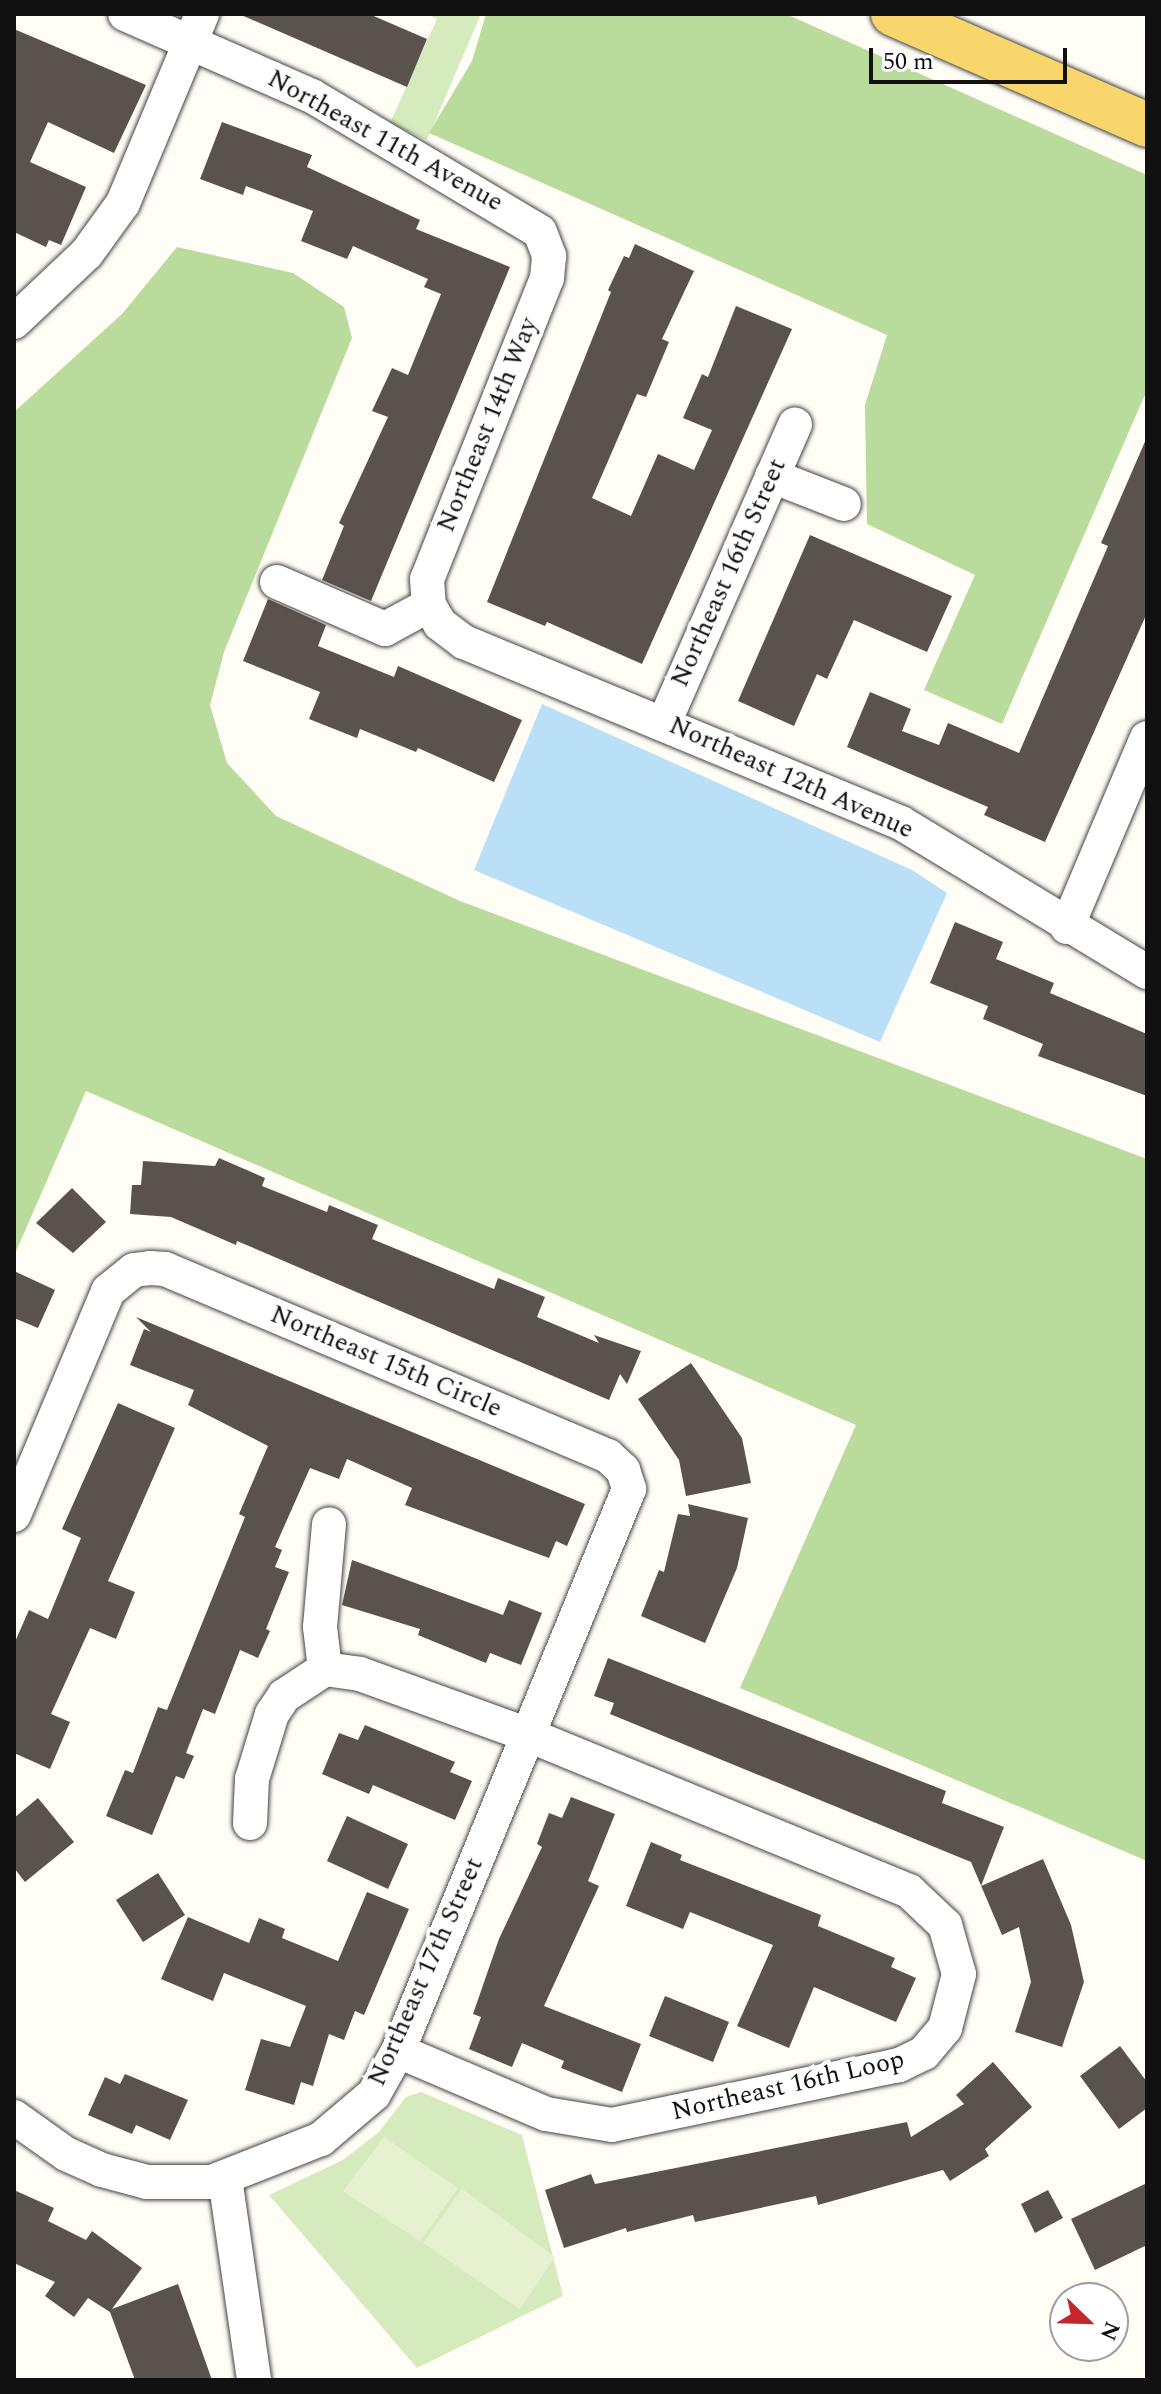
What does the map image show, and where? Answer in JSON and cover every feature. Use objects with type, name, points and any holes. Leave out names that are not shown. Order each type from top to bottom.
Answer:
[{"type":"main road","points":[[893,14],[1147,125]]},
{"type":"street","name":"Northeast 11th Avenue","points":[[125,14],[196,28],[531,222],[546,245]]},
{"type":"street","points":[[17,311],[87,253],[123,203],[196,28]]},
{"type":"street","name":"Northeast 14th Way","points":[[429,605],[431,567],[547,278],[546,245]]},
{"type":"street","name":"Northeast 16th Street","points":[[664,723],[795,424]]},
{"type":"street","points":[[772,476],[844,504]]},
{"type":"street","points":[[277,582],[385,629],[429,605]]},
{"type":"street","name":"Northeast 12th Avenue","points":[[429,605],[440,624],[464,642],[901,823],[1067,927],[1147,972]]},
{"type":"street","points":[[1067,927],[1147,738]]},
{"type":"street","name":"Northeast 15th Circle","points":[[14,1515],[108,1291],[134,1270],[150,1268],[165,1269],[608,1456],[623,1470],[628,1499],[526,1734]]},
{"type":"street","points":[[250,1823],[252,1779],[272,1714],[294,1685],[325,1669],[320,1627],[329,1524]]},
{"type":"street","name":"Northeast 16th Loop","points":[[325,1669],[360,1674],[526,1734],[909,1891],[945,1925],[955,1949],[959,1974],[951,2016],[924,2053],[899,2065],[612,2125],[546,2114],[398,2051]]},
{"type":"street","name":"Northeast 17th Street","points":[[14,2117],[66,2154],[102,2170],[147,2182],[225,2178],[303,2148],[346,2123],[374,2094],[398,2051],[526,1734]]},
{"type":"street","points":[[225,2178],[254,2380]]},
{"type":"green space","points":[[427,14],[481,14],[427,140],[390,123],[437,19]]},
{"type":"green space","points":[[486,14],[786,14],[1147,175],[1147,390],[1002,724],[924,690],[975,575],[867,524],[865,405],[887,335],[429,133],[472,61]]},
{"type":"green space","points":[[177,247],[293,273],[344,307],[352,338],[224,652],[210,705],[227,763],[276,816],[460,901],[1147,1159],[1147,1861],[740,1688],[856,1425],[86,1091],[14,1256],[14,412],[122,314]]},
{"type":"green space","points":[[421,2092],[522,2135],[563,2296],[417,2368],[269,2195],[343,2160],[379,2132],[406,2097]]},
{"type":"green space","points":[[384,2137],[458,2188],[420,2241],[343,2191]]},
{"type":"green space","points":[[462,2189],[555,2257],[520,2309],[423,2243]]},
{"type":"water","points":[[542,704],[912,870],[947,893],[880,1042],[474,870]]},
{"type":"building","points":[[239,14],[369,14],[427,39],[407,87]]},
{"type":"building","points":[[14,29],[146,85],[114,153],[48,122],[30,162],[86,187],[61,245],[49,240],[46,247],[14,232]]},
{"type":"building","points":[[222,122],[312,155],[307,167],[420,220],[416,229],[510,267],[371,601],[322,580],[344,526],[339,523],[388,417],[372,411],[392,368],[408,375],[441,294],[424,287],[428,279],[353,246],[347,259],[301,241],[313,211],[246,186],[243,195],[200,179]]},
{"type":"building","points":[[635,244],[694,271],[662,339],[669,342],[646,397],[637,394],[592,498],[631,516],[658,454],[694,470],[712,430],[683,418],[702,374],[708,377],[736,306],[792,329],[642,664],[547,622],[545,626],[487,602],[611,292],[608,290],[624,256],[629,258]]},
{"type":"building","points":[[1147,437],[1147,613],[1045,842],[984,815],[988,807],[847,747],[870,692],[911,709],[902,731],[939,745],[948,723],[1019,753],[1108,546],[1101,543]]},
{"type":"building","points":[[810,535],[952,596],[927,652],[854,620],[827,679],[817,674],[794,726],[738,701]]},
{"type":"building","points":[[268,599],[326,625],[318,646],[394,677],[398,666],[522,720],[494,782],[418,748],[416,752],[360,729],[357,738],[309,719],[320,692],[243,661]]},
{"type":"building","points":[[955,922],[1003,942],[996,959],[1054,983],[1050,993],[1147,1034],[1147,1096],[1038,1056],[1043,1044],[983,1019],[988,1006],[930,983]]},
{"type":"building","points":[[219,1158],[265,1178],[262,1186],[327,1212],[329,1205],[378,1225],[372,1239],[494,1289],[498,1278],[545,1297],[537,1317],[599,1343],[594,1335],[641,1351],[627,1384],[620,1374],[609,1400],[237,1241],[236,1245],[171,1217],[130,1214],[132,1185],[141,1185],[143,1161],[215,1166]]},
{"type":"building","points":[[72,1188],[106,1222],[73,1253],[36,1223]]},
{"type":"building","points":[[14,1271],[55,1290],[38,1328],[14,1318]]},
{"type":"building","points":[[136,1317],[585,1504],[567,1546],[556,1541],[549,1558],[405,1505],[412,1488],[347,1459],[339,1479],[310,1468],[275,1547],[282,1550],[275,1567],[289,1572],[266,1629],[270,1631],[258,1658],[240,1650],[215,1714],[203,1709],[186,1753],[194,1756],[184,1779],[176,1776],[152,1835],[106,1816],[125,1770],[133,1773],[158,1707],[167,1710],[245,1517],[239,1514],[268,1446],[188,1405],[194,1390],[130,1365],[144,1329],[151,1332]]},
{"type":"building","points":[[691,1363],[742,1438],[751,1483],[686,1496],[679,1460],[638,1399]]},
{"type":"building","points":[[118,1403],[175,1428],[108,1581],[135,1592],[116,1639],[90,1628],[51,1714],[70,1722],[50,1769],[14,1753],[14,1644],[29,1610],[48,1619],[81,1538],[62,1529]]},
{"type":"building","points":[[688,1504],[748,1518],[737,1568],[705,1643],[641,1616],[659,1570],[664,1572],[678,1514],[690,1516]]},
{"type":"building","points":[[352,1560],[503,1615],[509,1600],[542,1613],[521,1665],[490,1653],[486,1663],[418,1635],[420,1629],[342,1605]]},
{"type":"building","points":[[608,1658],[946,1791],[942,1803],[1004,1827],[981,1886],[971,1862],[610,1714],[614,1703],[594,1696]]},
{"type":"building","points":[[365,1725],[455,1762],[450,1772],[472,1781],[455,1820],[373,1785],[369,1794],[322,1774],[339,1733],[358,1740]]},
{"type":"building","points":[[571,1797],[615,1814],[588,1881],[599,1886],[544,2006],[641,2044],[622,2092],[561,2068],[564,2061],[522,2043],[512,2067],[469,2049],[481,2017],[473,2014],[499,1939],[542,1847],[537,1844],[549,1813],[562,1818]]},
{"type":"building","points":[[38,1798],[74,1842],[25,1882],[14,1868],[14,1818]]},
{"type":"building","points":[[347,1816],[408,1844],[388,1889],[327,1861]]},
{"type":"building","points":[[651,1842],[682,1855],[680,1860],[821,1915],[818,1926],[895,1958],[891,1967],[916,1978],[896,2022],[814,1987],[789,2048],[737,2026],[773,1945],[690,1912],[683,1929],[626,1906]]},
{"type":"building","points":[[1043,1859],[1071,1925],[1084,1982],[1062,2047],[1015,2032],[1031,1982],[1019,1927],[1002,1935],[981,1886]]},
{"type":"building","points":[[158,1873],[185,1915],[143,1942],[116,1900]]},
{"type":"building","points":[[367,1892],[409,1909],[364,2015],[355,2011],[344,2040],[329,2034],[313,2086],[301,2082],[294,2105],[245,2090],[261,2039],[290,2047],[306,2006],[224,1973],[213,2001],[161,1979],[188,1917],[249,1943],[259,1918],[285,1929],[282,1938],[338,1961]]},
{"type":"building","points":[[665,1996],[729,2022],[713,2062],[649,2036]]},
{"type":"building","points":[[1120,2046],[1147,2082],[1147,2108],[1119,2129],[1080,2076]]},
{"type":"building","points":[[993,2062],[1032,2107],[985,2149],[989,2156],[950,2181],[943,2170],[818,2205],[816,2196],[695,2222],[693,2215],[627,2232],[626,2228],[564,2248],[545,2190],[591,2174],[595,2184],[907,2122],[911,2137],[964,2104],[956,2095]]},
{"type":"building","points":[[125,2074],[188,2100],[170,2140],[136,2125],[132,2134],[88,2115],[105,2077],[120,2084]]},
{"type":"building","points":[[1147,2183],[1147,2245],[1095,2270],[1071,2219]]},
{"type":"building","points":[[14,2190],[54,2208],[48,2221],[86,2240],[92,2231],[142,2268],[112,2309],[178,2284],[212,2380],[135,2380],[110,2312],[88,2298],[74,2317],[45,2296],[55,2282],[14,2263]]},
{"type":"building","points":[[1048,2190],[1063,2218],[1035,2233],[1021,2204]]}]
